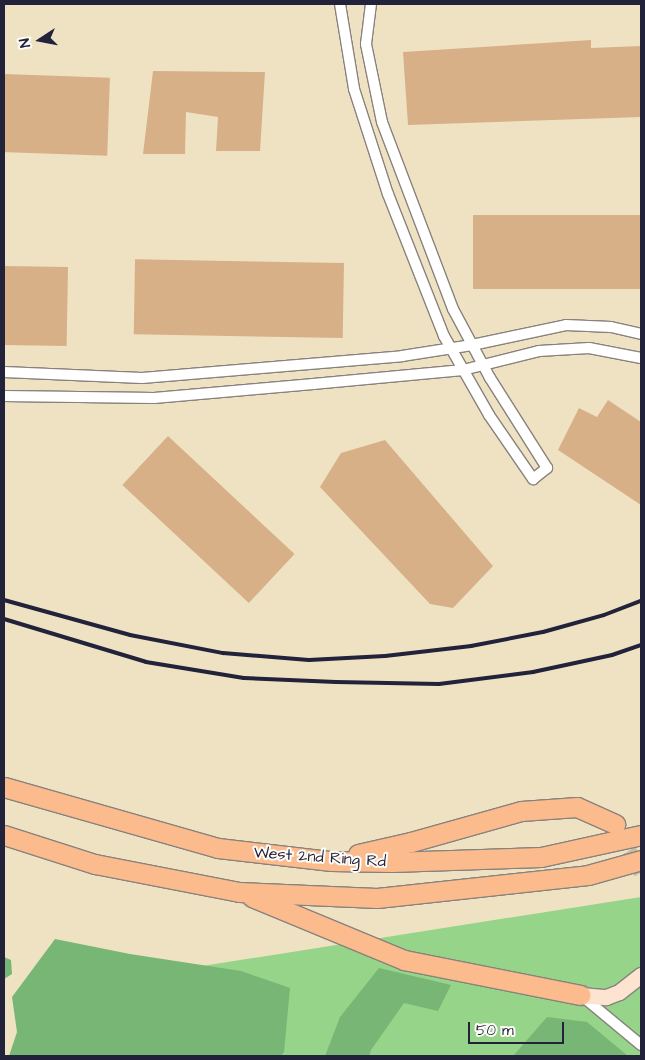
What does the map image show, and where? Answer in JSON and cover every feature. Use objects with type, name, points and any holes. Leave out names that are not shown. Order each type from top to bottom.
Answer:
[{"type":"highway","name":"West 2nd Ring Rd","points":[[4,787],[218,848],[331,861],[392,862],[541,857],[641,834]]},
{"type":"highway","points":[[331,861],[411,842],[521,811],[577,807],[615,824]]},
{"type":"highway","points":[[4,835],[95,864],[239,892],[377,898],[588,875],[641,860]]},
{"type":"highway","points":[[4,847],[51,851]]},
{"type":"highway","points":[[239,892],[404,960],[581,995]]},
{"type":"main road","points":[[581,995],[606,997],[619,992],[641,975]]},
{"type":"street","points":[[340,4],[354,89],[388,194],[444,336],[489,415],[533,479],[546,468],[484,366],[453,309],[382,122],[366,44],[371,4]]},
{"type":"street","points":[[4,372],[142,378],[402,356],[472,345],[566,325],[610,327],[641,334]]},
{"type":"street","points":[[4,396],[154,398],[463,370],[539,351],[589,348],[641,358]]},
{"type":"street","points":[[581,995],[641,1045]]},
{"type":"green space","points":[[641,897],[641,1056],[61,1056],[139,976]]},
{"type":"green space","points":[[55,939],[130,954],[241,971],[290,988],[284,1052],[281,1056],[9,1056],[17,1032],[12,997]]},
{"type":"green space","points":[[4,957],[11,960],[12,974],[4,979]]},
{"type":"green space","points":[[379,968],[451,985],[438,1011],[404,1003],[371,1050],[369,1056],[325,1056],[340,1017]]},
{"type":"green space","points":[[547,1017],[587,1022],[628,1056],[513,1056]]},
{"type":"building","points":[[591,40],[591,48],[641,46],[641,117],[408,125],[403,52]]},
{"type":"building","points":[[153,71],[265,72],[260,151],[216,151],[218,117],[186,112],[185,154],[143,154]]},
{"type":"building","points":[[4,74],[110,78],[107,156],[4,152]]},
{"type":"building","points":[[473,215],[641,215],[641,289],[473,289]]},
{"type":"building","points":[[135,259],[344,263],[343,338],[134,334]]},
{"type":"building","points":[[4,266],[68,267],[67,346],[4,345]]},
{"type":"building","points":[[608,400],[641,422],[641,505],[558,450],[579,408],[597,417]]},
{"type":"building","points":[[168,436],[295,554],[249,603],[122,485]]},
{"type":"building","points":[[385,440],[493,566],[453,608],[430,604],[320,487],[341,453]]},
{"type":"tunnel","points":[[618,830],[641,872]]},
{"type":"railway","points":[[4,600],[130,635],[223,653],[309,660],[385,656],[471,646],[543,632],[604,615],[641,601]]},
{"type":"railway","points":[[4,619],[146,662],[244,678],[336,682],[439,684],[533,672],[612,655],[641,645]]}]
